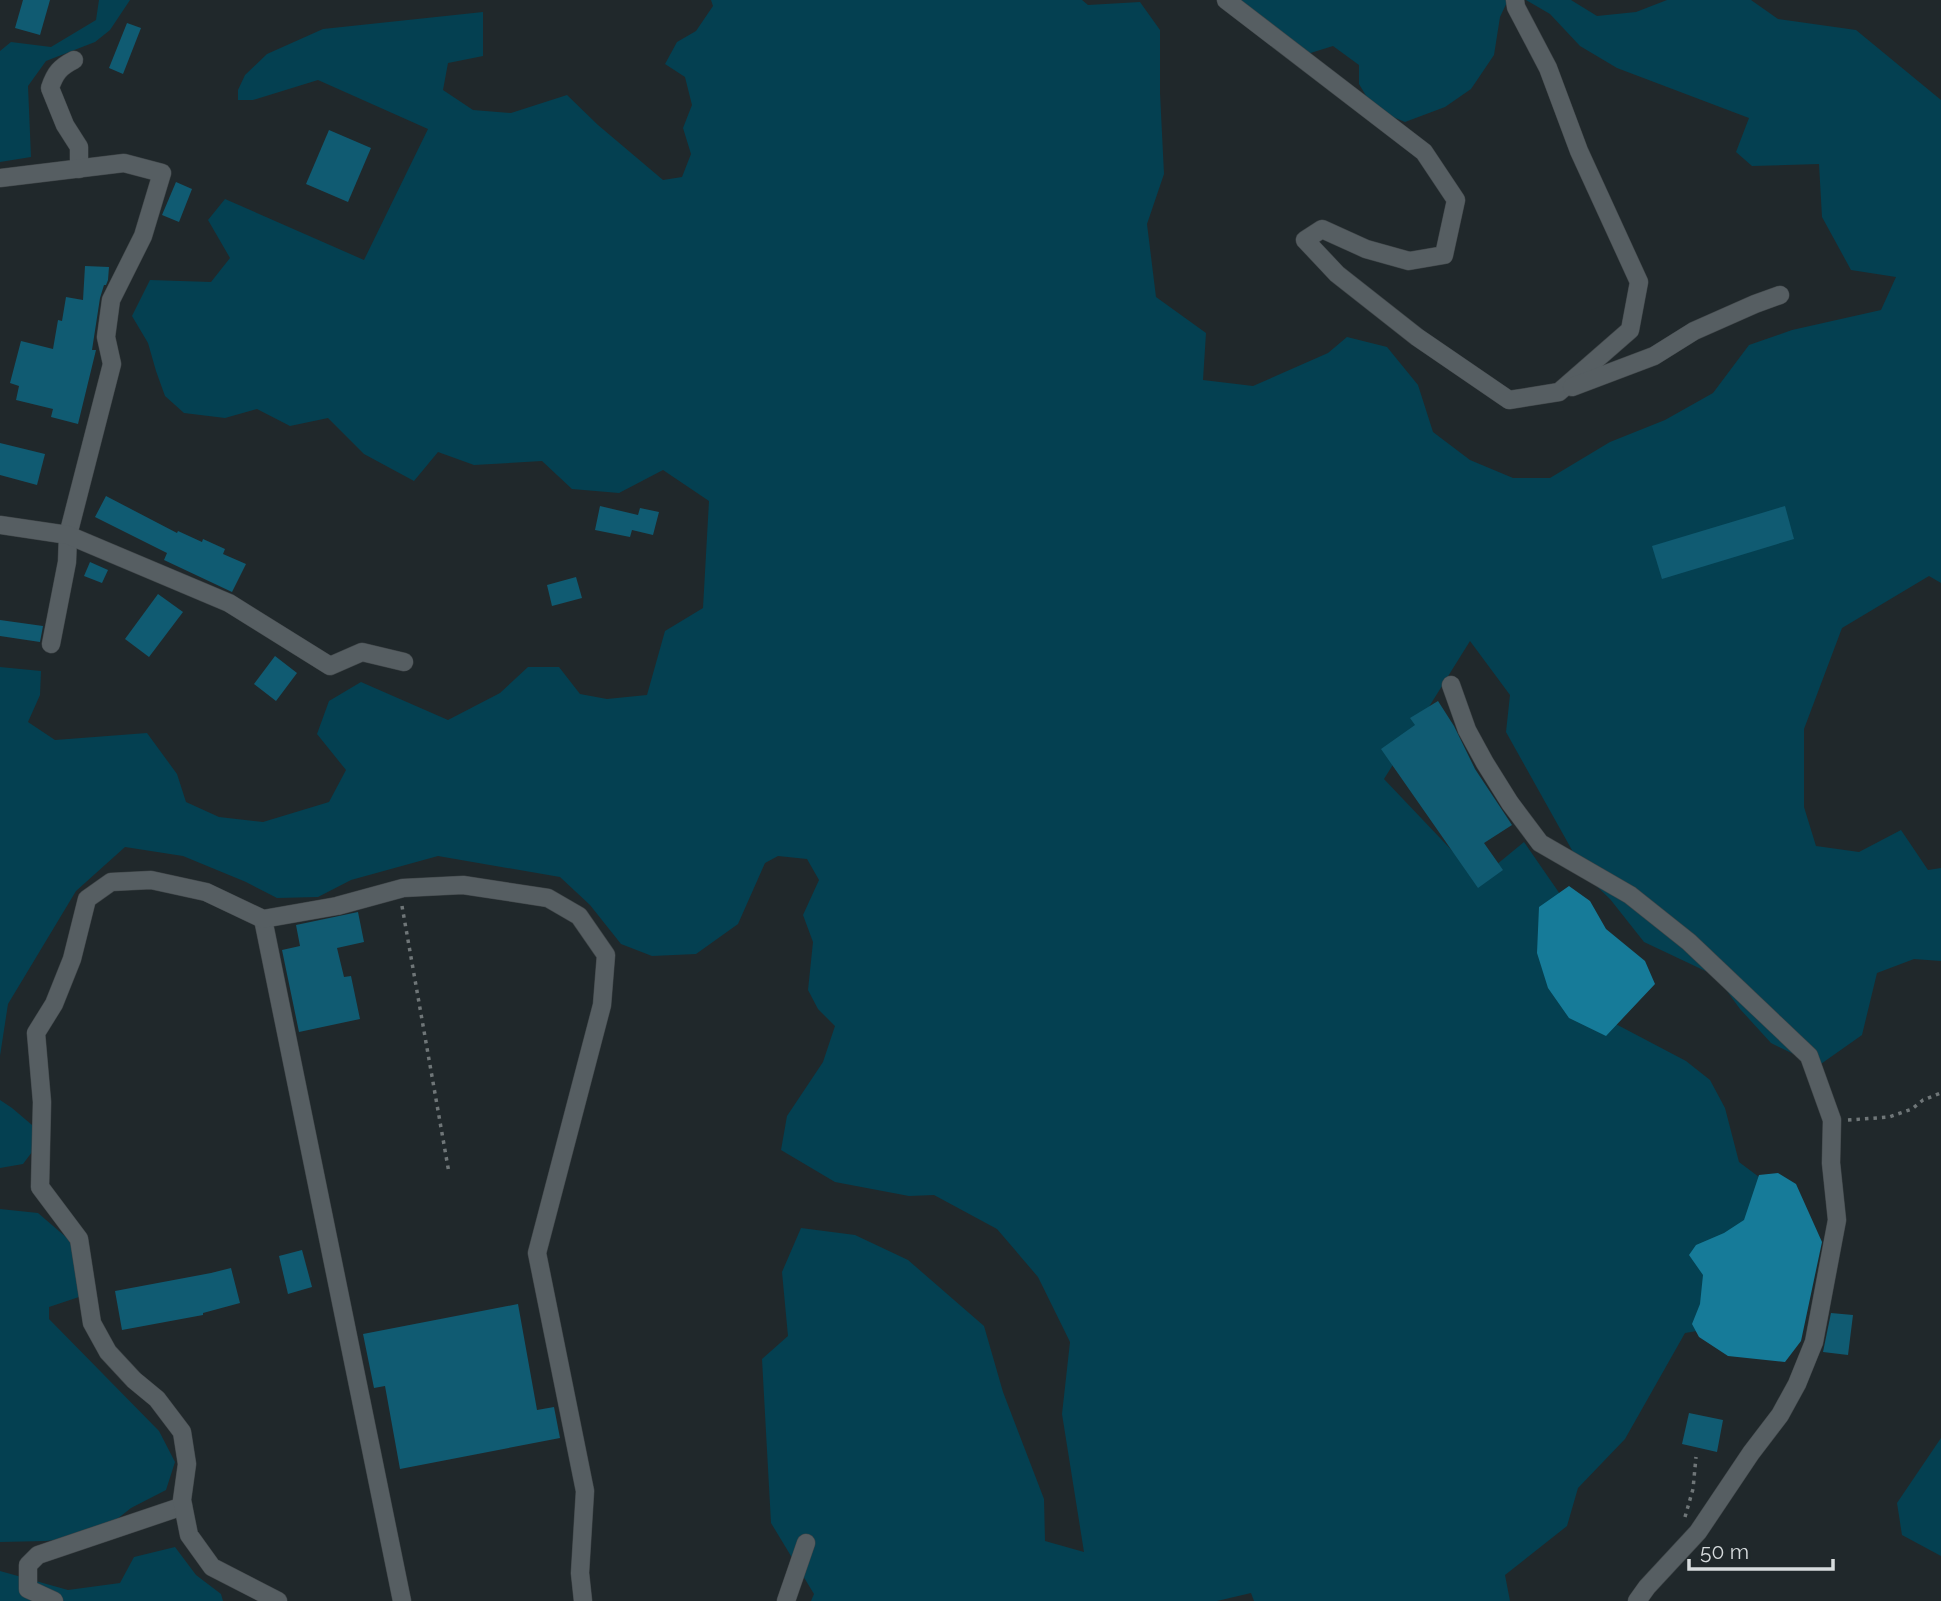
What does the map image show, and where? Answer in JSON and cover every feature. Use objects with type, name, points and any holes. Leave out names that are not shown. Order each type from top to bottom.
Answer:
[{"type":"street","points":[[1226,0],[1424,152],[1456,200],[1444,255],[1409,261],[1367,249],[1322,229],[1306,240],[1337,274],[1397,322],[1509,400],[1559,392],[1654,356],[1694,331],[1780,295]]},
{"type":"street","points":[[1515,0],[1516,7],[1548,68],[1579,151],[1639,282],[1630,330],[1559,392]]},
{"type":"street","points":[[74,60],[61,67],[53,77],[50,88],[65,125],[79,147],[79,169]]},
{"type":"street","points":[[0,178],[124,163],[162,173],[143,236],[111,300],[107,337],[112,364],[68,535],[67,562],[51,644]]},
{"type":"street","points":[[0,525],[68,535],[229,603],[330,666],[362,652],[404,662]]},
{"type":"street","points":[[1451,685],[1467,730],[1485,762],[1510,803],[1541,843],[1630,895],[1689,942],[1809,1056],[1832,1120],[1830,1163],[1837,1220],[1814,1342],[1797,1384],[1780,1415],[1698,1532],[1637,1601]]},
{"type":"street","points":[[278,1601],[212,1567],[189,1535],[182,1500],[187,1464],[182,1432],[157,1399],[134,1380],[108,1352],[92,1323],[79,1239],[40,1187],[41,1102],[36,1033],[54,1004],[72,959],[87,899],[111,882],[151,880],[206,892],[263,919],[337,906],[399,890],[463,885],[548,898],[579,916],[606,955],[602,1005],[537,1253],[584,1491],[580,1573],[583,1601]]},
{"type":"street","points":[[263,919],[402,1601]]},
{"type":"street","points":[[54,1601],[27,1590],[28,1565],[38,1555],[183,1506]]},
{"type":"street","points":[[786,1601],[806,1543]]},
{"type":"path","points":[[399,890],[449,1173]]},
{"type":"path","points":[[1832,1120],[1889,1117],[1912,1109],[1923,1100],[1941,1093]]},
{"type":"path","points":[[1683,1521],[1693,1489],[1696,1457]]},
{"type":"shaded area","points":[[99,0],[130,0],[110,30],[95,42],[46,61],[28,86],[31,157],[0,162],[0,51],[11,42],[51,47],[96,20]]},
{"type":"shaded area","points":[[711,0],[1082,0],[1088,5],[1140,2],[1160,30],[1164,174],[1147,224],[1156,297],[1206,333],[1203,380],[1253,386],[1328,353],[1347,337],[1387,347],[1418,385],[1433,432],[1470,460],[1513,478],[1550,478],[1610,442],[1665,420],[1713,393],[1749,345],[1792,330],[1881,310],[1896,277],[1851,270],[1822,217],[1819,164],[1752,166],[1736,152],[1749,118],[1617,68],[1580,46],[1550,14],[1526,0],[1571,0],[1597,16],[1636,12],[1667,0],[1751,0],[1778,19],[1856,30],[1941,100],[1941,583],[1929,576],[1842,628],[1804,729],[1804,807],[1816,846],[1859,852],[1901,830],[1928,870],[1941,868],[1941,961],[1914,959],[1877,973],[1862,1035],[1818,1066],[1771,1043],[1740,1009],[1716,976],[1644,942],[1610,899],[1587,877],[1506,732],[1510,695],[1470,641],[1384,779],[1479,879],[1524,842],[1562,897],[1591,1011],[1686,1061],[1710,1080],[1725,1108],[1739,1162],[1775,1189],[1703,1330],[1685,1333],[1625,1439],[1578,1488],[1567,1526],[1505,1575],[1510,1601],[1254,1601],[1251,1593],[1217,1601],[811,1601],[814,1594],[771,1523],[762,1359],[788,1336],[782,1272],[801,1228],[855,1235],[908,1260],[984,1326],[1003,1392],[1044,1499],[1045,1541],[1084,1552],[1062,1414],[1070,1342],[1038,1277],[997,1229],[934,1195],[909,1196],[835,1182],[781,1150],[787,1116],[823,1062],[835,1026],[818,1009],[808,990],[813,942],[803,915],[819,880],[807,859],[778,856],[765,863],[738,924],[696,954],[652,956],[621,944],[590,905],[560,877],[438,856],[351,880],[318,897],[277,898],[183,856],[125,847],[76,891],[8,1004],[0,1056],[0,667],[41,671],[40,695],[28,722],[55,740],[147,733],[177,774],[186,802],[219,817],[263,822],[329,802],[346,770],[317,734],[329,701],[361,682],[448,720],[500,693],[528,667],[559,667],[580,694],[607,699],[647,695],[665,631],[703,608],[709,501],[663,470],[619,493],[572,489],[542,461],[474,465],[438,452],[414,481],[364,454],[328,418],[290,426],[257,409],[225,418],[184,413],[165,396],[148,343],[132,316],[150,280],[211,282],[230,258],[208,220],[225,199],[364,260],[428,129],[318,80],[253,100],[238,100],[238,90],[245,75],[267,54],[323,29],[483,12],[483,56],[448,63],[443,90],[473,110],[511,113],[567,95],[663,180],[682,177],[691,154],[683,128],[692,105],[685,77],[665,64],[677,42],[696,31],[713,6]]},
{"type":"shaded area","points":[[1238,0],[1508,0],[1500,17],[1494,55],[1471,89],[1445,107],[1405,122],[1374,109],[1359,84],[1359,65],[1333,46],[1304,55]]},
{"type":"shaded area","points":[[1569,886],[1590,901],[1606,929],[1645,961],[1655,984],[1606,1036],[1569,1018],[1548,988],[1537,953],[1539,907]]},
{"type":"shaded area","points":[[0,1100],[32,1125],[32,1152],[23,1164],[0,1168]]},
{"type":"shaded area","points":[[1778,1173],[1796,1184],[1822,1242],[1801,1341],[1785,1362],[1728,1356],[1699,1337],[1692,1324],[1700,1304],[1703,1275],[1689,1255],[1696,1245],[1724,1233],[1744,1220],[1759,1175]]},
{"type":"shaded area","points":[[0,1209],[38,1213],[74,1244],[79,1297],[49,1307],[49,1319],[159,1431],[175,1462],[166,1490],[131,1508],[97,1535],[46,1541],[0,1542]]},
{"type":"shaded area","points":[[1941,1438],[1941,1556],[1902,1535],[1897,1503]]},
{"type":"shaded area","points":[[175,1547],[196,1575],[221,1594],[223,1601],[0,1601],[0,1571],[68,1590],[120,1583],[134,1557]]},
{"type":"building","points":[[23,0],[50,0],[40,35],[15,28]]},
{"type":"building","points":[[127,23],[141,28],[123,74],[109,68]]},
{"type":"building","points":[[329,130],[371,148],[348,202],[306,184]]},
{"type":"building","points":[[176,182],[192,189],[179,222],[162,215]]},
{"type":"building","points":[[85,266],[109,267],[108,280],[100,298],[92,350],[96,350],[78,424],[51,417],[53,409],[16,400],[19,386],[10,383],[21,341],[53,349],[58,320],[62,321],[66,297],[83,300]]},
{"type":"building","points":[[0,443],[45,454],[37,485],[0,475]]},
{"type":"building","points":[[106,496],[177,533],[178,531],[202,542],[203,539],[225,549],[223,554],[246,564],[232,592],[164,560],[167,553],[95,517]]},
{"type":"building","points":[[600,506],[638,515],[640,508],[659,512],[653,535],[632,530],[630,537],[595,530]]},
{"type":"building","points":[[1785,506],[1794,539],[1662,579],[1652,546]]},
{"type":"building","points":[[90,562],[108,570],[102,583],[84,576]]},
{"type":"building","points":[[576,577],[582,598],[552,606],[547,585]]},
{"type":"building","points":[[158,594],[183,612],[149,657],[125,639]]},
{"type":"building","points":[[0,620],[43,626],[40,642],[0,636]]},
{"type":"building","points":[[275,656],[297,673],[276,701],[254,684]]},
{"type":"building","points":[[1438,701],[1454,726],[1475,769],[1512,825],[1484,843],[1503,870],[1478,888],[1381,749],[1415,725],[1410,718]]},
{"type":"building","points":[[358,912],[364,942],[337,948],[344,977],[351,976],[360,1019],[299,1032],[282,950],[300,946],[296,925]]},
{"type":"building","points":[[302,1250],[312,1287],[288,1294],[279,1256]]},
{"type":"building","points":[[231,1268],[240,1303],[203,1315],[122,1330],[115,1291]]},
{"type":"building","points":[[518,1304],[537,1410],[554,1407],[560,1438],[400,1469],[385,1386],[374,1388],[363,1334]]},
{"type":"building","points":[[1831,1313],[1853,1315],[1848,1355],[1823,1352]]},
{"type":"building","points":[[1689,1413],[1723,1420],[1717,1452],[1682,1444]]}]
